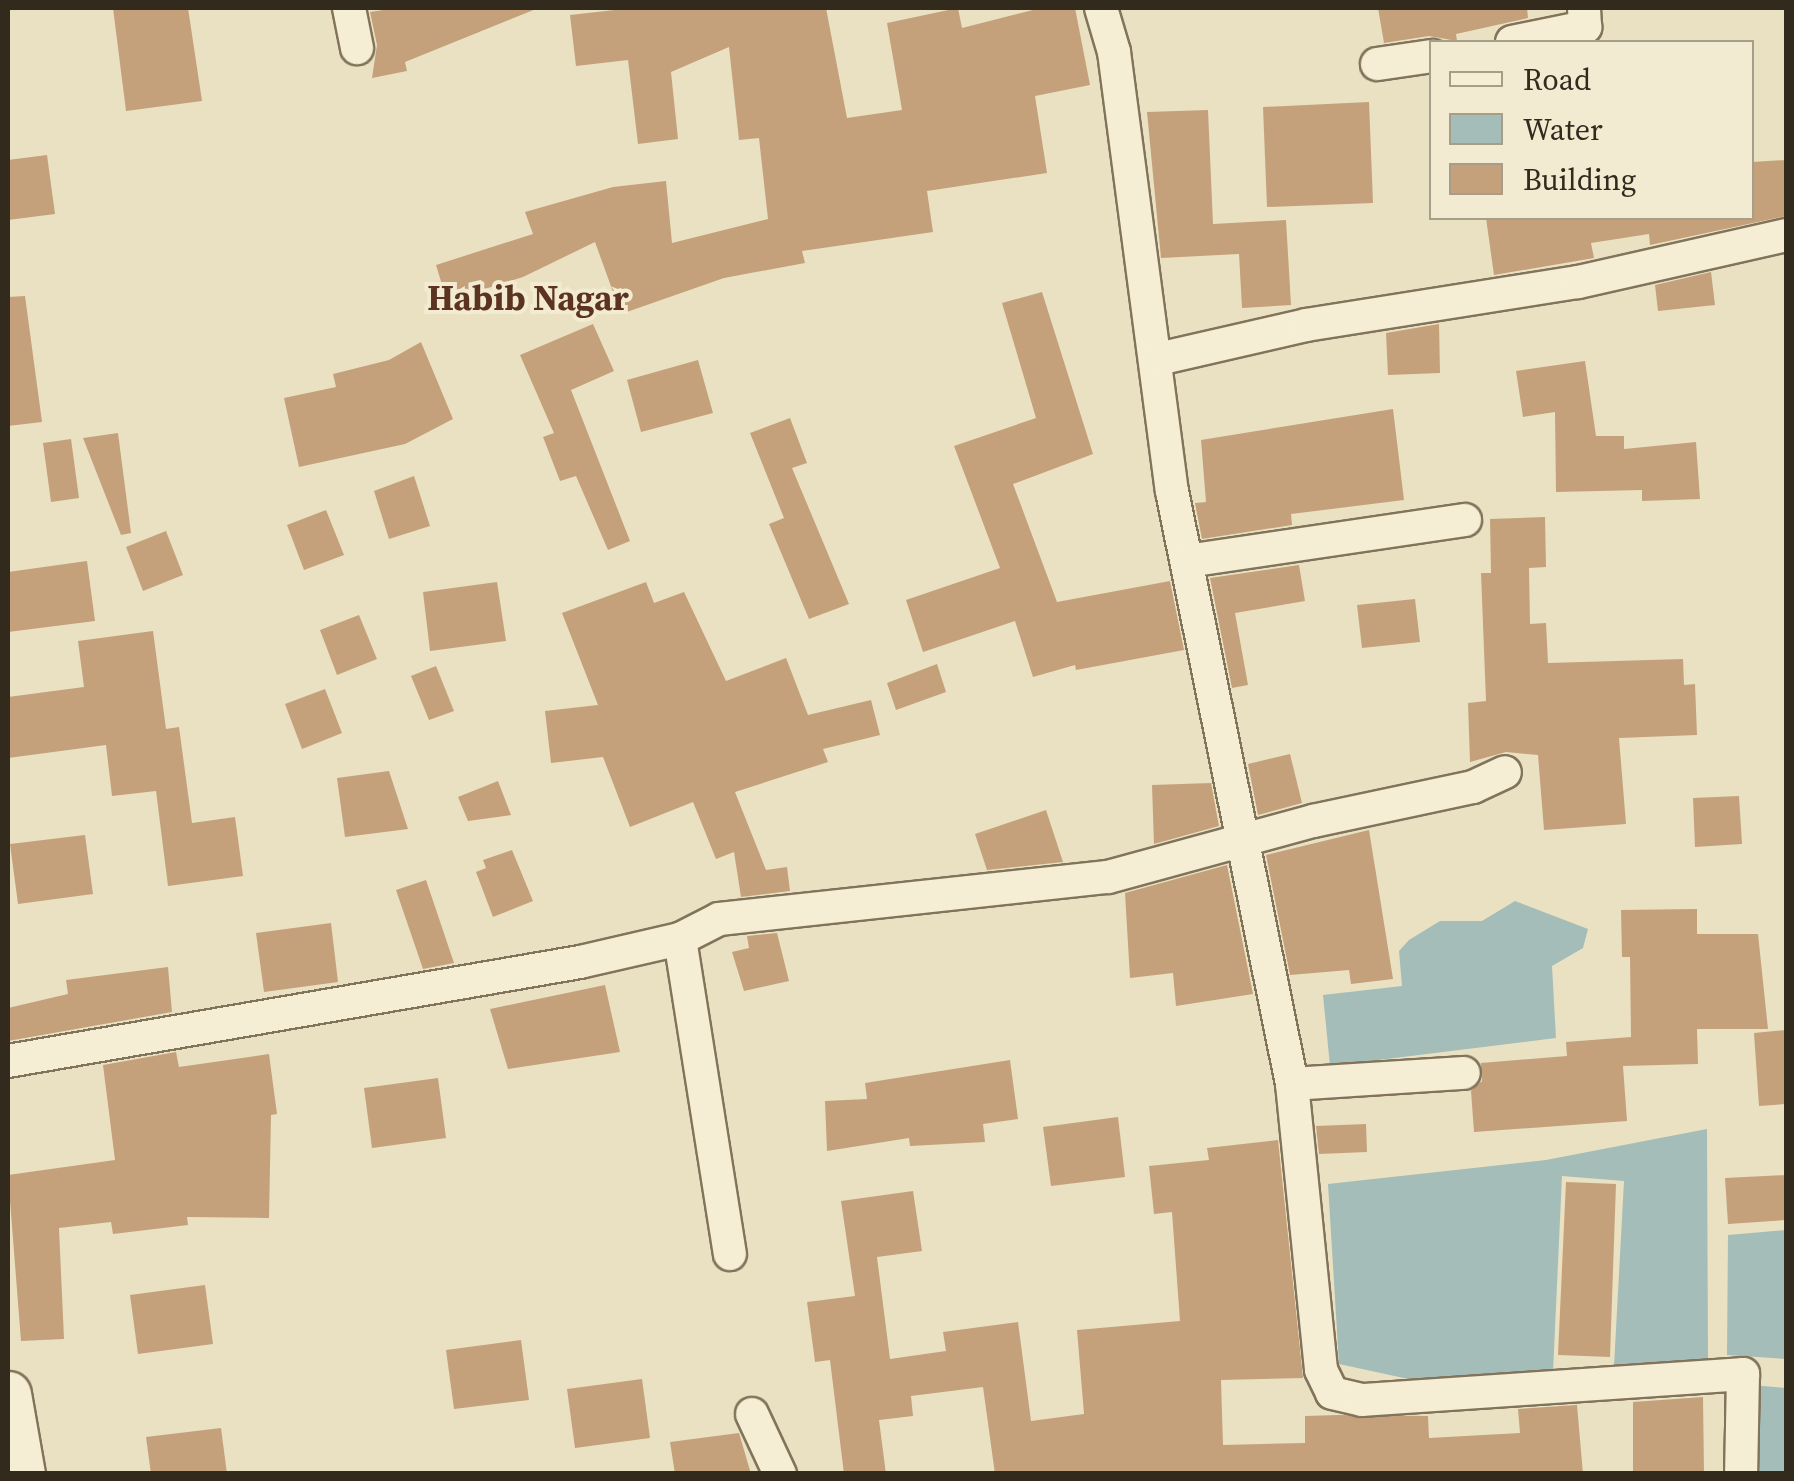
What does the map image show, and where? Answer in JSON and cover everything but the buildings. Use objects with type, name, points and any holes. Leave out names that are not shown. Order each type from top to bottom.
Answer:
[{"type":"street","points":[[349,8],[357,48]]},
{"type":"street","points":[[1101,8],[1114,52],[1158,358],[1172,490],[1292,1084],[1321,1370],[1332,1393],[1362,1400],[1743,1374],[1742,1474]]},
{"type":"street","points":[[1522,40],[1585,27],[1584,8]]},
{"type":"street","points":[[1378,64],[1429,56]]},
{"type":"street","points":[[1158,358],[1306,326],[1578,282],[1786,235]]},
{"type":"street","points":[[1187,562],[1465,520]]},
{"type":"street","points":[[8,1060],[215,1029],[680,939],[719,919],[1108,877],[1244,840],[1473,787],[1505,772]]},
{"type":"street","points":[[680,939],[730,1254]]},
{"type":"street","points":[[1292,1084],[1464,1073]]},
{"type":"street","points":[[8,1394],[22,1474]]},
{"type":"street","points":[[752,1414],[780,1474]]},
{"type":"water","points":[[1515,901],[1588,929],[1583,948],[1552,966],[1556,1038],[1330,1066],[1323,995],[1402,986],[1399,951],[1409,940],[1440,921],[1482,921]]},
{"type":"water","points":[[1707,1129],[1708,1360],[1614,1366],[1624,1181],[1562,1176],[1553,1372],[1413,1380],[1339,1364],[1328,1184],[1546,1160]]},
{"type":"water","points":[[1786,1230],[1786,1359],[1727,1355],[1728,1235]]},
{"type":"water","points":[[1752,1385],[1786,1388],[1786,1473],[1752,1473]]},
{"type":"district","name":"Habib Nagar","points":[[528,298]]}]
